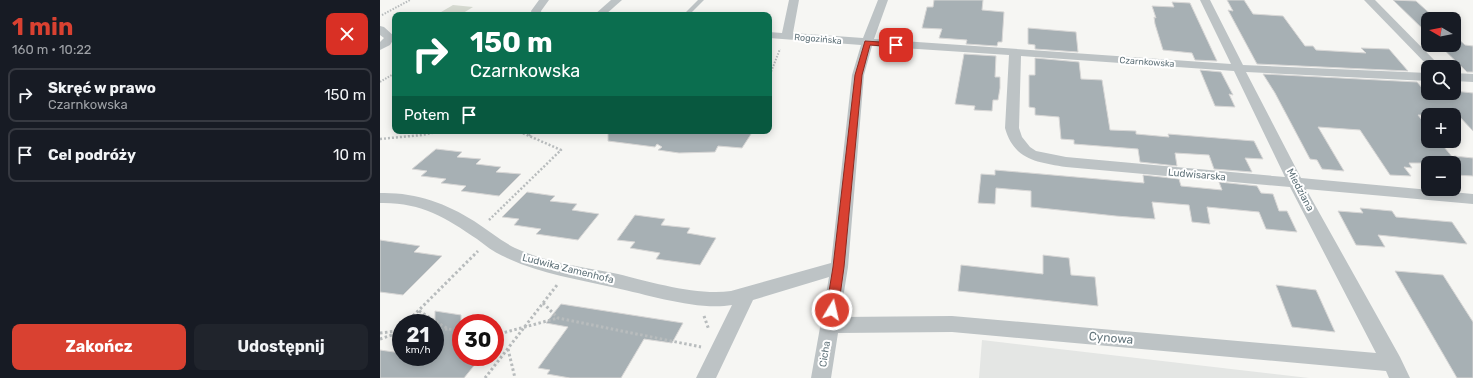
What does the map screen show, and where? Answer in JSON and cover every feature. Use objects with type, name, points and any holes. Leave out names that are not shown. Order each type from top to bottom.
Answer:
[{"type":"street","points":[[536,12],[544,0]]},
{"type":"street","points":[[603,12],[617,0]]},
{"type":"street","points":[[787,36],[794,0]]},
{"type":"street","name":"Cicha","points":[[822,378],[838,267],[858,75],[867,43],[883,0]]},
{"type":"street","name":"Miedziana","points":[[1205,0],[1296,184],[1396,371]]},
{"type":"street","points":[[1369,0],[1428,60]]},
{"type":"street","points":[[380,30],[390,38],[380,47]]},
{"type":"street","name":"Rogozińska","points":[[772,35],[867,43]]},
{"type":"street","name":"Czarnkowska","points":[[867,43],[1238,68],[1421,77]]},
{"type":"street","name":"Ludwisarska","points":[[1015,53],[1012,128],[1013,137],[1024,150],[1037,156],[1066,162],[1473,199]]},
{"type":"street","points":[[1461,77],[1473,78]]},
{"type":"street","name":"Ludwika Zamenhofa","points":[[380,198],[398,198],[430,204],[446,211],[519,257],[535,263],[656,289],[703,297],[724,299],[746,295],[838,267]]},
{"type":"street","points":[[706,378],[746,295]]},
{"type":"street","name":"Cynowa","points":[[830,325],[952,324],[1396,371]]},
{"type":"lane","points":[[689,12],[701,0]]},
{"type":"path","points":[[380,16],[410,0]]},
{"type":"path","points":[[772,70],[787,36]]},
{"type":"path","points":[[380,82],[392,75]]},
{"type":"path","points":[[380,139],[427,134]]},
{"type":"path","points":[[416,314],[483,235],[561,150],[525,134]]},
{"type":"path","points":[[485,378],[568,271]]},
{"type":"path","points":[[543,304],[558,318]]},
{"type":"path","points":[[419,311],[448,329]]},
{"type":"path","points":[[504,333],[558,318],[706,348]]},
{"type":"path","points":[[444,329],[452,330]]},
{"type":"path","points":[[380,333],[392,332]]},
{"type":"path","points":[[380,339],[392,334]]},
{"type":"path","points":[[508,349],[515,378]]},
{"type":"shaded area","points":[[453,5],[473,7],[465,12],[441,12]]},
{"type":"shaded area","points":[[982,340],[1309,378],[979,378]]},
{"type":"building","points":[[934,0],[983,0],[982,10],[1004,12],[1002,42],[998,42],[997,46],[966,44],[967,40],[939,38],[942,29],[922,28],[927,7],[933,7]]},
{"type":"building","points":[[1227,0],[1244,0],[1253,14],[1283,16],[1305,46],[1313,46],[1316,50],[1366,53],[1361,48],[1389,49],[1408,71],[1257,64],[1228,10],[1233,11]]},
{"type":"building","points":[[1393,0],[1416,1],[1428,12],[1421,12],[1421,27]]},
{"type":"building","points":[[1172,2],[1190,3],[1217,61],[1195,60],[1192,53],[1163,50],[1155,24],[1154,17],[1156,18],[1152,6],[1174,7]]},
{"type":"building","points":[[1028,28],[1076,32],[1078,52],[1035,49],[1035,45],[1028,44]]},
{"type":"building","points":[[1461,41],[1465,45],[1473,46],[1473,72],[1467,72],[1461,66],[1461,60],[1455,60],[1446,52],[1461,52]]},
{"type":"building","points":[[964,54],[996,56],[995,77],[1000,77],[1000,88],[998,100],[993,100],[992,111],[974,110],[975,106],[955,104]]},
{"type":"building","points":[[1035,58],[1079,62],[1081,79],[1102,80],[1110,130],[1136,131],[1136,134],[1169,137],[1168,134],[1254,141],[1263,159],[1245,158],[1252,172],[1214,169],[1209,155],[1175,153],[1177,166],[1140,162],[1138,149],[1074,144],[1074,140],[1061,139],[1059,117],[1035,115],[1035,108],[1029,107],[1029,75],[1035,75]]},
{"type":"building","points":[[1200,70],[1221,72],[1233,95],[1229,94],[1235,107],[1215,106]]},
{"type":"building","points":[[1263,74],[1417,82],[1421,87],[1421,100],[1461,100],[1461,92],[1473,93],[1473,131],[1461,118],[1461,108],[1421,108],[1421,115],[1418,115],[1421,119],[1421,148],[1445,148],[1452,156],[1421,156],[1421,163],[1409,163],[1412,168],[1404,167],[1411,176],[1390,175],[1360,130],[1318,127],[1344,171],[1322,169],[1317,160],[1310,159],[1275,93]]},
{"type":"building","points":[[608,134],[751,134],[742,148],[718,146],[715,152],[679,153],[658,150],[662,147],[657,144],[655,147],[608,141]]},
{"type":"building","points":[[436,149],[462,152],[457,157],[481,159],[476,164],[501,167],[496,172],[521,174],[499,196],[461,191],[466,186],[441,183],[446,179],[421,176],[427,171],[412,169]]},
{"type":"building","points":[[1461,157],[1473,158],[1473,176],[1461,175]]},
{"type":"building","points":[[995,170],[1144,183],[1143,175],[1179,179],[1181,186],[1222,190],[1219,182],[1257,186],[1261,193],[1273,194],[1279,211],[1287,211],[1297,232],[1266,229],[1259,212],[1207,207],[1210,224],[1192,222],[1189,205],[1152,202],[1155,219],[1116,216],[1031,207],[1031,191],[996,188],[995,204],[978,203],[981,174],[995,175]]},
{"type":"building","points":[[527,192],[555,196],[550,201],[577,204],[572,210],[599,214],[578,240],[536,234],[541,229],[514,225],[519,219],[502,217]]},
{"type":"building","points":[[1360,208],[1392,211],[1396,217],[1452,222],[1467,244],[1378,235],[1385,247],[1356,245],[1338,211],[1363,213]]},
{"type":"building","points":[[635,215],[665,219],[661,225],[690,228],[687,233],[716,238],[700,265],[656,259],[660,253],[630,248],[635,242],[617,240]]},
{"type":"building","points":[[380,240],[420,246],[414,252],[442,256],[403,295],[380,292]]},
{"type":"building","points":[[1043,255],[1069,258],[1071,275],[1095,277],[1098,306],[958,291],[961,265],[1043,274]]},
{"type":"building","points":[[1395,271],[1443,275],[1473,322],[1473,378],[1457,378]]},
{"type":"building","points":[[1276,285],[1316,290],[1335,332],[1292,327]]},
{"type":"building","points":[[561,304],[683,323],[672,343],[644,339],[621,378],[570,378],[547,374],[550,370],[538,368],[568,327],[546,323]]},
{"type":"building","points":[[435,311],[454,314],[452,314],[452,366],[474,366],[464,378],[380,378],[380,350],[392,352],[392,366],[444,366],[444,314],[435,314]]},
{"type":"route","points":[[832,310],[838,267],[858,75],[867,43],[896,45]]}]
